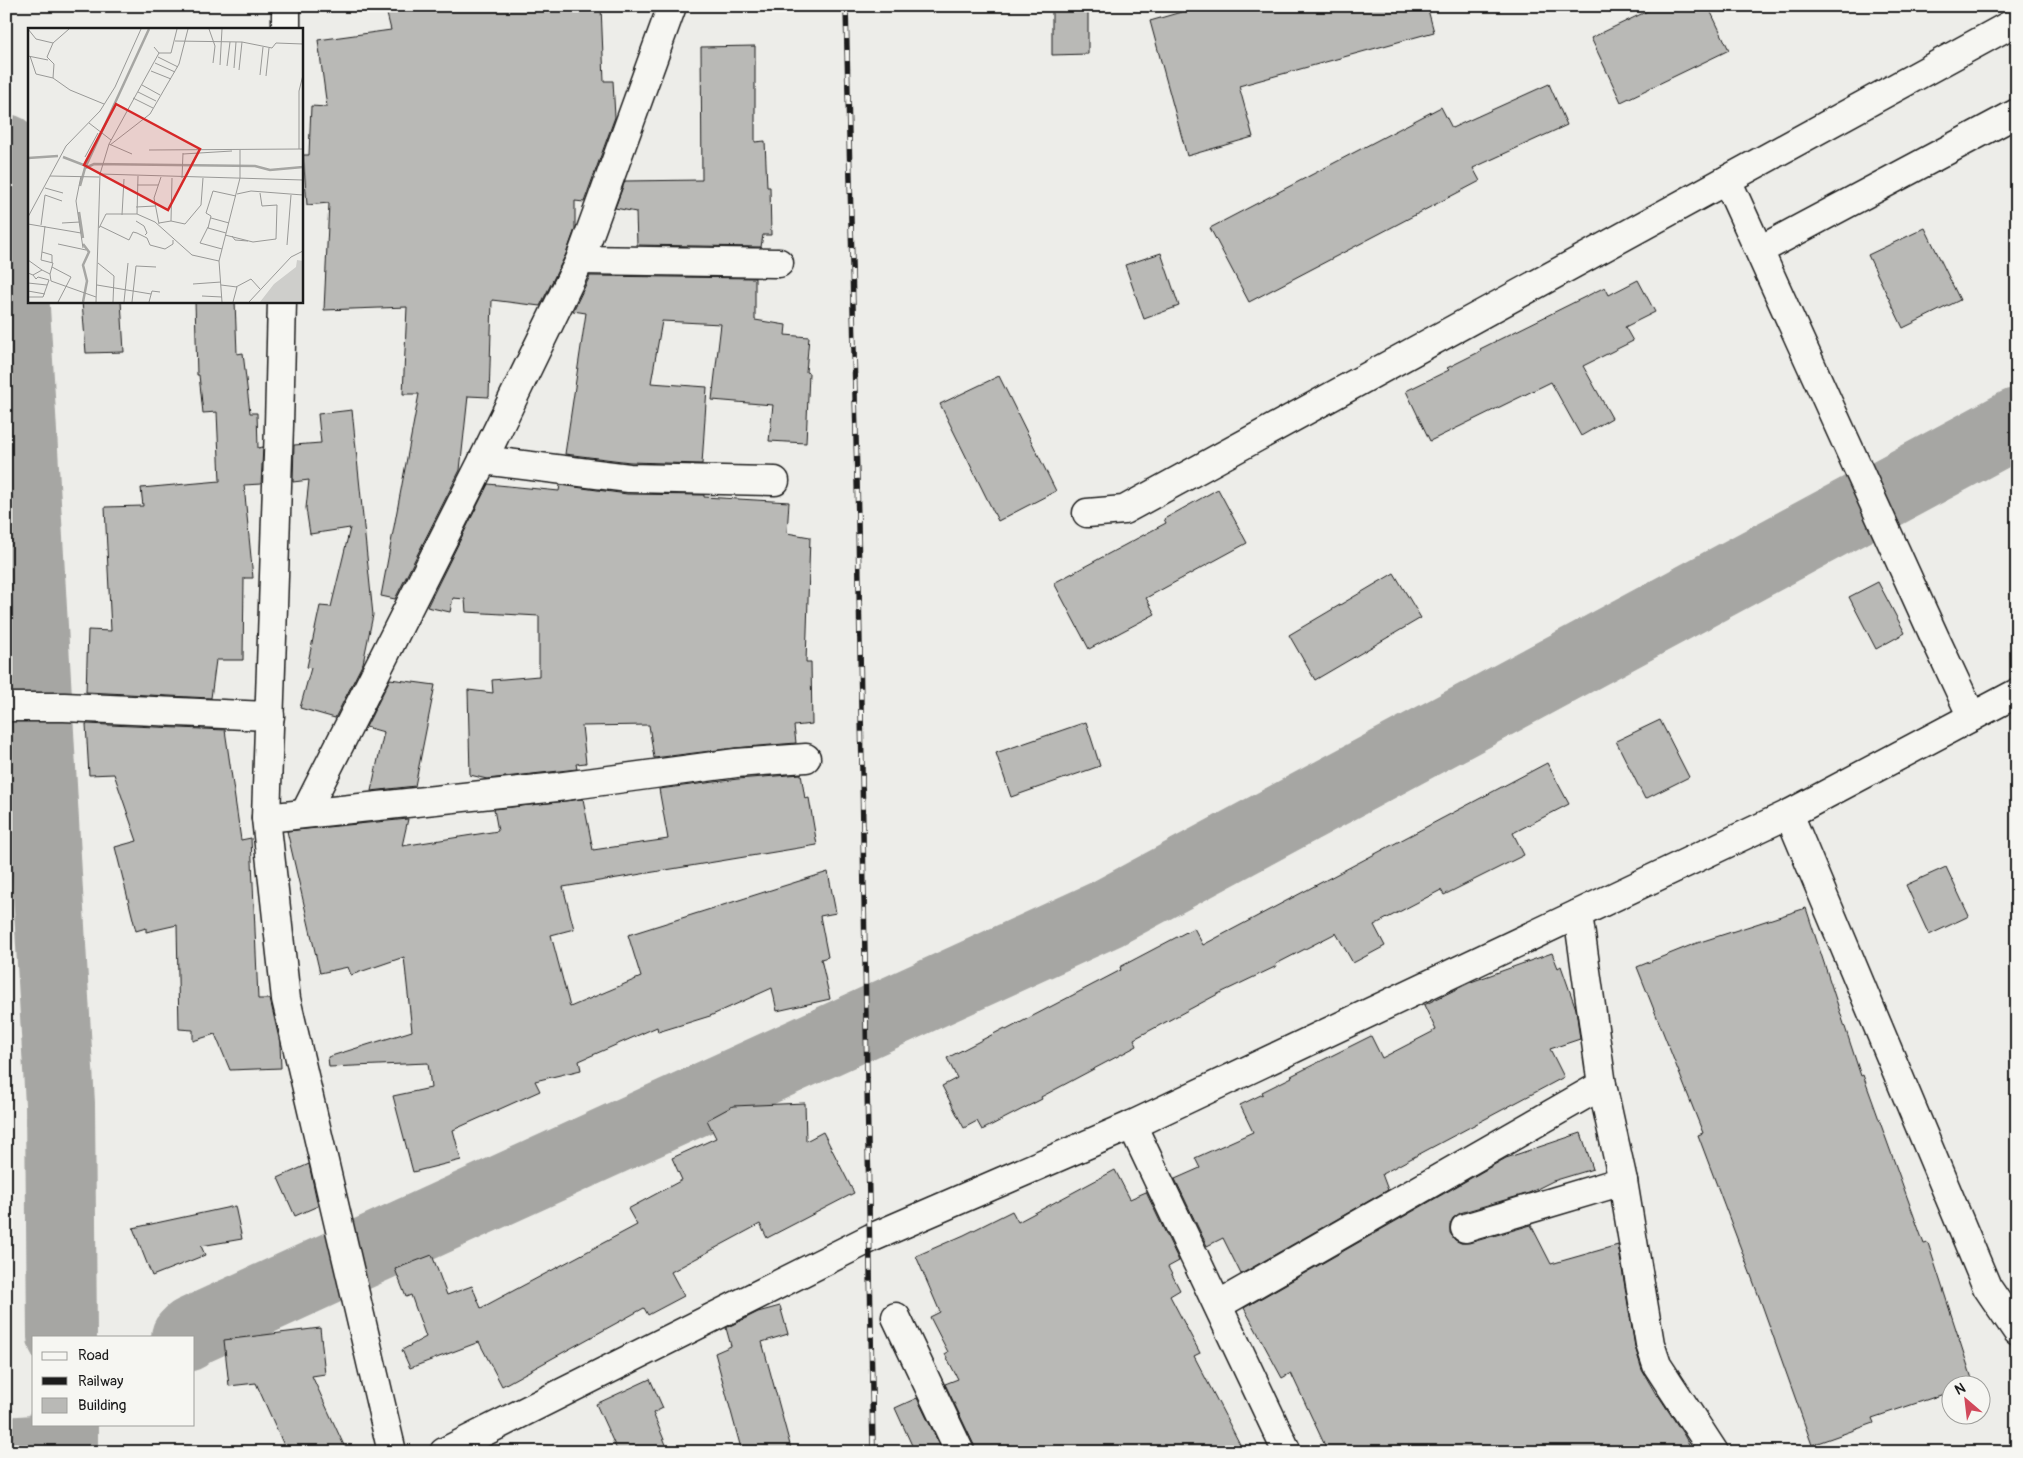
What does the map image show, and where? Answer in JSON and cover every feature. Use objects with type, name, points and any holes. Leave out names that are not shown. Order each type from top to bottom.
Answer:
[{"type":"street","points":[[286,6],[286,28]]},
{"type":"street","points":[[305,813],[483,460],[580,260],[672,7],[683,6]]},
{"type":"street","points":[[1087,513],[1124,510],[2017,21]]},
{"type":"street","points":[[1760,250],[2017,113]]},
{"type":"street","points":[[1727,180],[1915,596],[1972,717]]},
{"type":"street","points":[[580,260],[778,263]]},
{"type":"street","points":[[282,302],[266,818],[286,999],[392,1452]]},
{"type":"street","points":[[483,460],[629,478],[775,481]]},
{"type":"street","points":[[444,1452],[870,1238],[1132,1126],[1789,814],[2017,693]]},
{"type":"street","points":[[6,707],[64,707],[270,716]]},
{"type":"street","points":[[266,818],[557,787],[736,763],[806,758]]},
{"type":"street","points":[[1789,814],[1987,1287],[2017,1331]]},
{"type":"street","points":[[1578,914],[1602,1085],[1623,1181],[1650,1344],[1657,1365],[1714,1452]]},
{"type":"street","points":[[1218,1305],[1602,1085]]},
{"type":"street","points":[[1132,1126],[1287,1452]]},
{"type":"street","points":[[1466,1228],[1623,1181]]},
{"type":"street","points":[[896,1317],[960,1452]]},
{"type":"building","points":[[385,6],[601,6],[604,81],[613,81],[615,117],[584,202],[575,201],[575,229],[566,254],[540,306],[492,300],[489,397],[468,396],[460,470],[395,599],[381,596],[419,394],[403,394],[407,307],[324,310],[329,203],[307,205],[303,155],[309,155],[311,106],[327,107],[318,40],[391,30]]},
{"type":"building","points":[[1052,6],[1088,6],[1088,54],[1052,55]]},
{"type":"building","points":[[1202,6],[1427,6],[1434,32],[1239,86],[1253,137],[1187,156],[1150,21]]},
{"type":"building","points":[[1658,6],[1708,6],[1729,50],[1621,102],[1591,38]]},
{"type":"building","points":[[755,46],[755,142],[765,141],[767,187],[770,187],[771,235],[763,235],[761,247],[637,245],[636,212],[615,208],[625,181],[702,180],[701,47]]},
{"type":"building","points":[[1549,84],[1567,125],[1473,168],[1480,181],[1249,302],[1210,228],[1441,107],[1452,128]]},
{"type":"building","points":[[1925,228],[1960,300],[1903,328],[1868,255]]},
{"type":"building","points":[[1161,253],[1179,306],[1144,319],[1125,265]]},
{"type":"building","points":[[590,276],[755,278],[755,320],[786,325],[785,335],[809,337],[806,372],[809,373],[806,443],[769,441],[773,405],[712,400],[721,324],[662,321],[651,383],[707,387],[702,464],[630,462],[565,454],[586,313],[573,311]]},
{"type":"building","points":[[1638,280],[1655,312],[1625,327],[1633,341],[1583,366],[1612,418],[1581,436],[1551,382],[1430,441],[1406,391],[1449,370],[1447,368],[1481,351],[1480,349],[1605,287],[1609,295]]},
{"type":"building","points":[[82,302],[121,302],[124,352],[86,353]]},
{"type":"building","points":[[195,302],[235,302],[237,354],[243,353],[250,413],[257,413],[258,448],[263,447],[261,484],[244,485],[253,578],[244,578],[243,660],[216,660],[211,698],[86,692],[88,630],[111,631],[105,507],[143,506],[141,488],[220,481],[217,412],[203,413],[199,375],[197,375]]},
{"type":"building","points":[[999,376],[1056,491],[998,521],[940,404]]},
{"type":"building","points":[[352,410],[373,615],[363,663],[335,718],[300,708],[311,668],[307,667],[320,606],[331,607],[350,528],[310,534],[306,508],[309,480],[293,482],[294,445],[321,443],[318,414]]},
{"type":"building","points":[[488,484],[559,491],[560,485],[627,494],[704,495],[704,497],[789,502],[787,533],[810,537],[806,662],[811,662],[812,724],[794,726],[796,743],[734,748],[654,758],[649,725],[582,726],[586,763],[576,764],[577,769],[487,779],[470,775],[468,690],[493,693],[492,680],[539,676],[539,616],[466,612],[465,599],[453,598],[450,612],[427,607]]},
{"type":"building","points":[[1218,489],[1247,543],[1146,598],[1155,614],[1089,649],[1054,583],[1166,523],[1164,519]]},
{"type":"building","points":[[1394,573],[1421,618],[1315,680],[1289,635]]},
{"type":"building","points":[[1878,582],[1905,633],[1876,649],[1849,597]]},
{"type":"building","points":[[390,679],[435,685],[415,786],[371,791],[384,732],[366,727]]},
{"type":"building","points":[[1660,720],[1689,777],[1645,799],[1616,741]]},
{"type":"building","points":[[1086,722],[1100,766],[1011,797],[996,753]]},
{"type":"building","points":[[86,724],[225,730],[241,840],[251,838],[258,999],[270,999],[280,1043],[281,1068],[230,1070],[215,1034],[193,1041],[193,1030],[179,1029],[177,925],[146,932],[146,928],[136,931],[115,847],[137,841],[114,774],[89,775]]},
{"type":"building","points":[[1547,763],[1569,804],[1513,833],[1524,855],[1444,895],[1441,890],[1374,925],[1385,946],[1353,963],[1336,933],[1276,964],[1277,966],[1218,994],[1134,1039],[1137,1046],[1041,1097],[1042,1099],[982,1130],[977,1121],[964,1128],[942,1086],[957,1078],[947,1058],[1005,1028],[1006,1030],[1121,970],[1120,967],[1194,928],[1203,945]]},
{"type":"building","points":[[801,774],[805,799],[809,798],[817,845],[563,887],[574,929],[551,935],[570,1007],[641,977],[628,935],[828,872],[836,913],[820,916],[828,957],[821,959],[830,999],[777,1011],[772,988],[710,1016],[658,1032],[657,1027],[579,1061],[581,1070],[535,1081],[540,1091],[453,1130],[461,1160],[413,1172],[393,1096],[431,1088],[428,1063],[329,1067],[328,1057],[412,1031],[404,957],[351,975],[348,967],[320,973],[287,831],[408,819],[402,846],[498,831],[494,809],[583,799],[593,850],[668,839],[659,789],[738,779]]},
{"type":"building","points":[[1946,867],[1969,916],[1929,935],[1906,885]]},
{"type":"building","points":[[1806,908],[1861,1076],[1863,1075],[1924,1244],[1928,1243],[1971,1376],[1940,1376],[1940,1395],[1872,1418],[1874,1423],[1812,1445],[1698,1135],[1703,1133],[1637,967],[1694,944]]},
{"type":"building","points":[[1552,953],[1558,968],[1561,966],[1576,1009],[1580,1039],[1550,1049],[1564,1077],[1382,1174],[1388,1190],[1241,1274],[1223,1238],[1207,1246],[1175,1179],[1200,1168],[1195,1158],[1253,1132],[1240,1105],[1263,1094],[1262,1092],[1291,1076],[1371,1036],[1382,1058],[1436,1030],[1424,1005],[1471,982]]},
{"type":"building","points":[[805,1103],[806,1141],[823,1132],[854,1193],[767,1238],[760,1224],[671,1272],[684,1296],[648,1315],[644,1308],[502,1386],[479,1342],[410,1368],[402,1350],[426,1337],[411,1295],[406,1297],[395,1269],[432,1255],[447,1295],[472,1286],[481,1308],[637,1225],[628,1209],[682,1180],[672,1158],[716,1138],[707,1120],[733,1106]]},
{"type":"building","points":[[1581,1133],[1593,1169],[1553,1181],[1529,1193],[1460,1213],[1453,1218],[1450,1224],[1450,1233],[1455,1240],[1461,1243],[1469,1243],[1531,1225],[1551,1264],[1618,1245],[1635,1347],[1642,1370],[1693,1452],[1328,1452],[1291,1373],[1282,1378],[1244,1308],[1506,1158]]},
{"type":"building","points":[[309,1164],[318,1206],[295,1216],[278,1178]]},
{"type":"building","points":[[1115,1170],[1130,1199],[1146,1192],[1179,1261],[1168,1267],[1180,1290],[1170,1296],[1200,1353],[1194,1356],[1244,1452],[975,1452],[974,1445],[945,1384],[958,1379],[945,1354],[948,1352],[930,1317],[940,1312],[916,1256],[1012,1211],[1018,1222]]},
{"type":"building","points":[[235,1206],[242,1239],[201,1246],[205,1255],[152,1276],[133,1228]]},
{"type":"building","points":[[780,1306],[788,1334],[762,1342],[792,1452],[742,1452],[715,1353],[731,1346],[726,1328],[758,1312]]},
{"type":"building","points":[[320,1328],[325,1374],[312,1376],[347,1452],[287,1452],[256,1383],[229,1386],[224,1340]]},
{"type":"building","points":[[650,1379],[663,1408],[653,1413],[669,1452],[618,1452],[596,1404]]},
{"type":"building","points":[[917,1398],[943,1452],[915,1452],[895,1408]]},
{"type":"waterway","points":[[6,149],[60,1104],[62,1336]]},
{"type":"waterway","points":[[187,1336],[191,1332],[1106,914],[2017,423]]},
{"type":"waterway","points":[[7,1452],[63,1448],[63,1426]]},
{"type":"railway","points":[[846,6],[858,522],[873,1452]]}]
